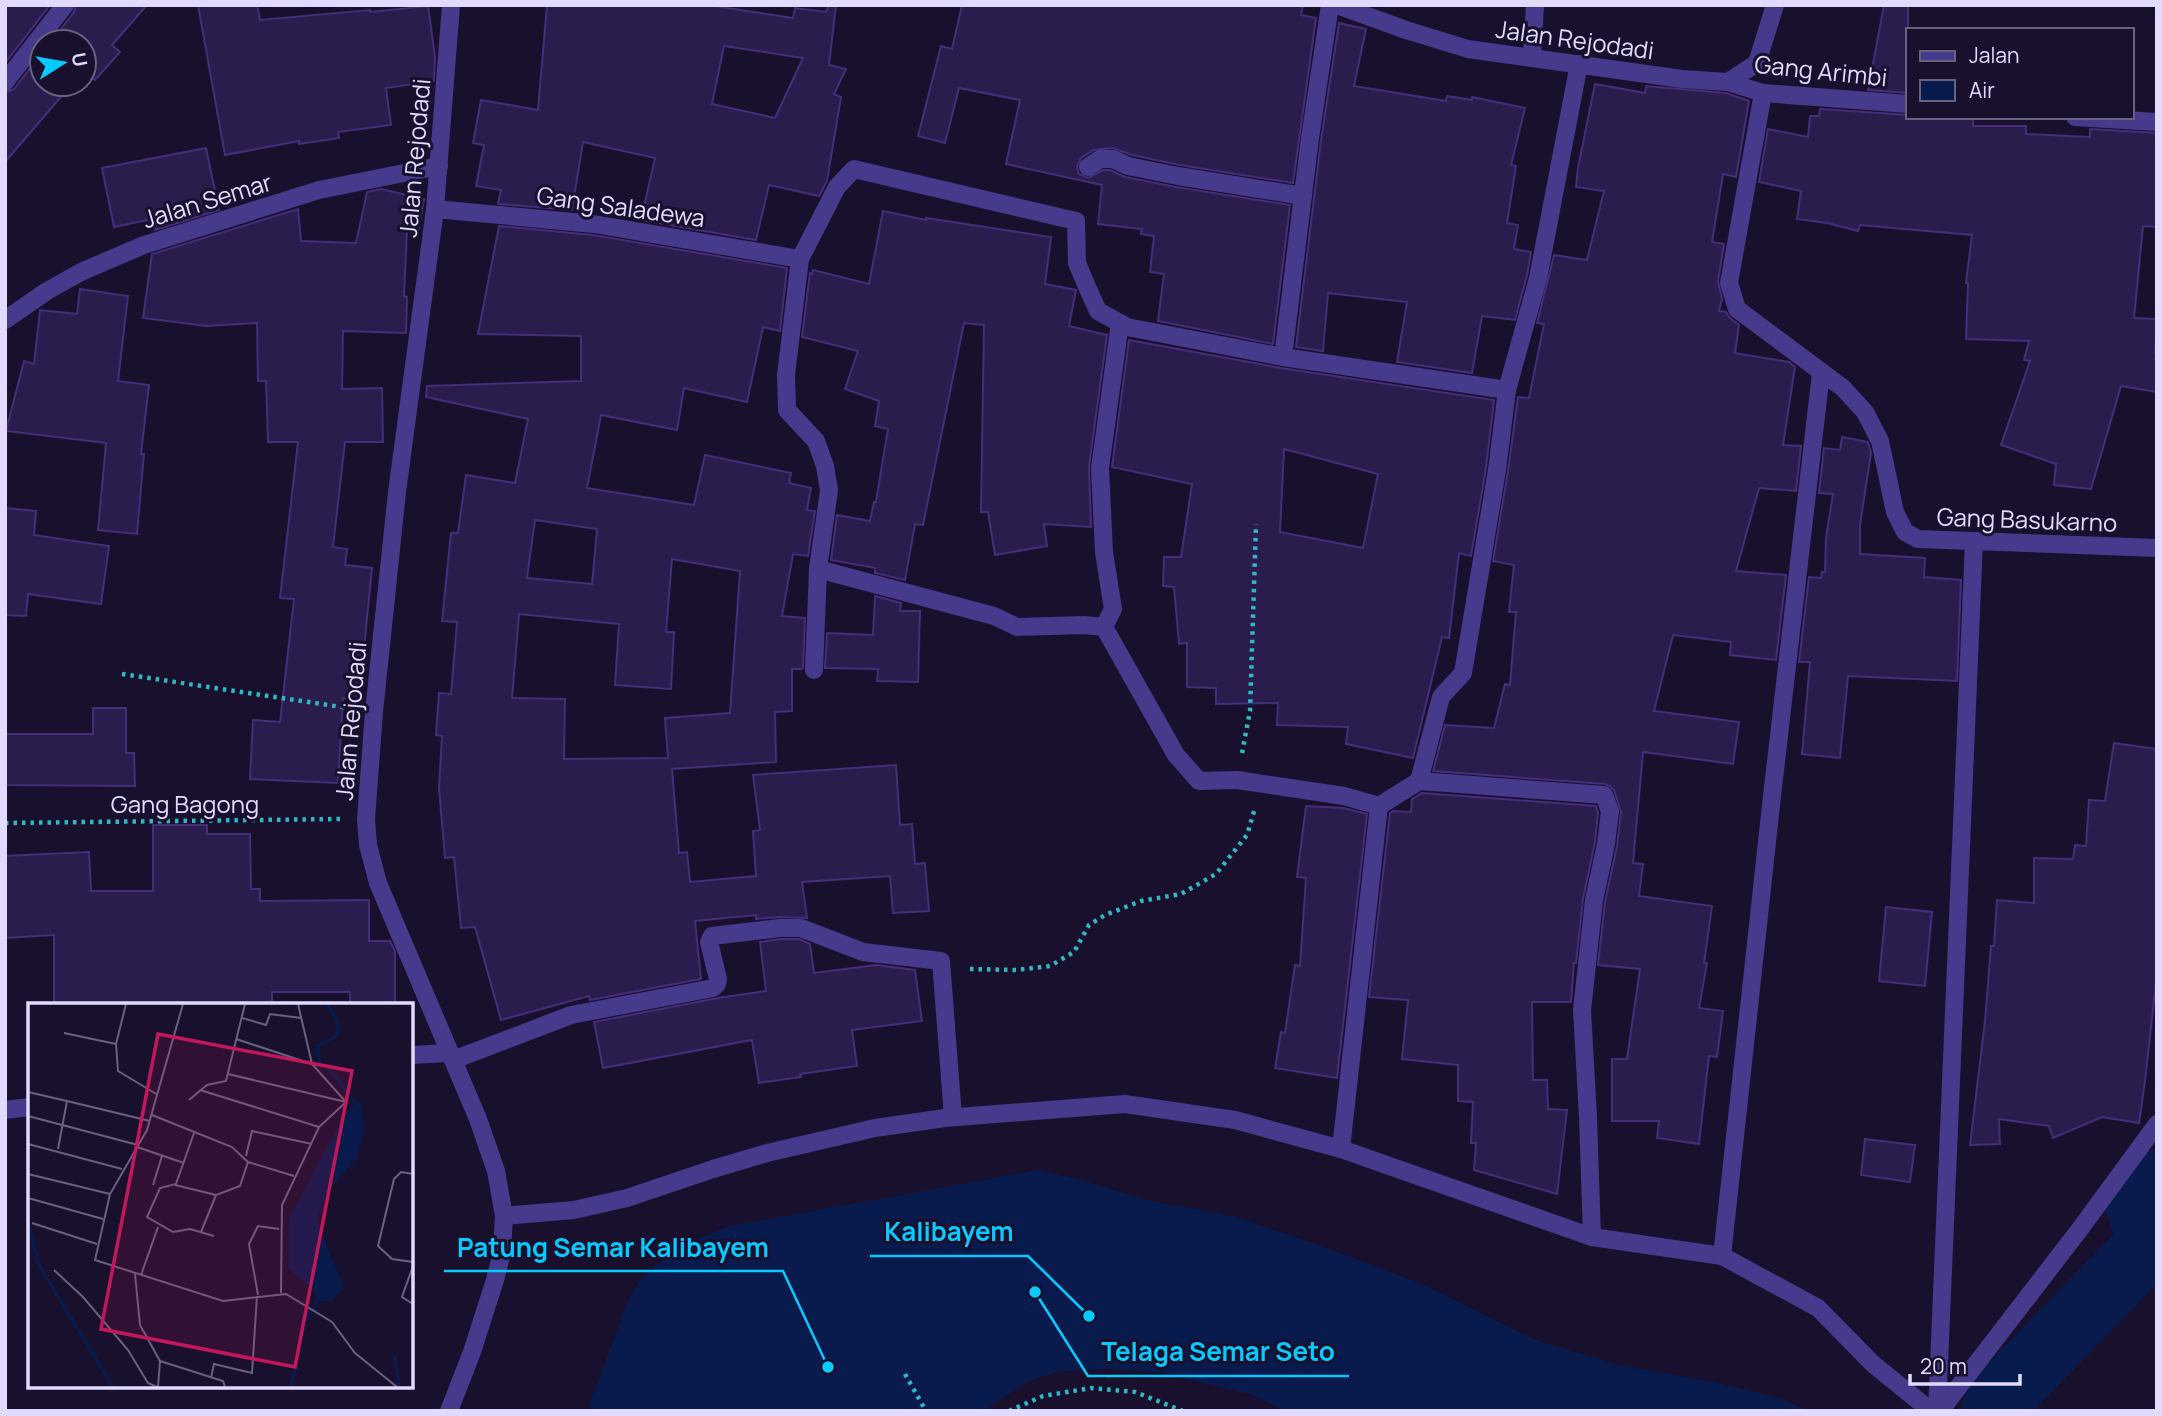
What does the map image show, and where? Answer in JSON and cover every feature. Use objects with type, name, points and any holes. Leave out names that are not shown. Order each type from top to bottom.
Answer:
[{"type":"street","points":[[5,82],[65,5]]},
{"type":"street","name":"Jalan Rejodadi","points":[[449,1411],[472,1352],[495,1280],[502,1252],[504,1216],[496,1171],[478,1119],[377,883],[368,845],[366,819],[373,712],[397,492],[435,209],[451,5]]},
{"type":"street","points":[[1532,57],[1535,5]]},
{"type":"street","points":[[1728,82],[1757,63],[1775,5]]},
{"type":"street","points":[[1283,357],[1303,196],[1340,6]]},
{"type":"street","name":"Jalan Rejodadi","points":[[1340,6],[1468,49],[1682,79],[1728,82]]},
{"type":"street","points":[[1419,781],[1441,697],[1463,673],[1497,470],[1507,390],[1538,278],[1579,64]]},
{"type":"street","name":"Gang Arimbi","points":[[1728,82],[1763,93],[1906,104]]},
{"type":"street","name":"Gang Basukarno","points":[[1763,93],[1729,283],[1738,309],[1843,388],[1865,412],[1880,441],[1895,512],[1905,532],[1918,539],[2157,548]]},
{"type":"street","points":[[2108,119],[2157,122]]},
{"type":"street","points":[[1088,167],[1100,159],[1113,159],[1128,166],[1178,176],[1303,196]]},
{"type":"street","name":"Jalan Semar","points":[[5,320],[47,291],[83,271],[144,245],[320,190],[439,166]]},
{"type":"street","points":[[814,670],[818,569],[829,490],[825,466],[816,441],[787,410],[786,375],[800,259],[838,187],[854,169],[1076,221],[1077,262],[1098,311],[1127,327],[1283,357],[1507,390]]},
{"type":"street","name":"Gang Saladewa","points":[[435,209],[594,224],[800,259]]},
{"type":"street","points":[[1104,627],[1113,609],[1104,552],[1100,468],[1120,323]]},
{"type":"street","points":[[1722,1256],[1821,373]]},
{"type":"street","points":[[1938,1411],[1974,541]]},
{"type":"street","points":[[818,569],[994,616],[1017,627],[1104,627]]},
{"type":"street","points":[[1104,627],[1176,755],[1199,781],[1237,780],[1343,796],[1379,806],[1419,781],[1604,795],[1610,811],[1594,900],[1582,1010],[1592,1237]]},
{"type":"street","points":[[1341,1149],[1379,806]]},
{"type":"street","points":[[413,1055],[451,1056],[571,1015],[713,988],[718,979],[709,938],[718,934],[801,928],[863,952],[941,961],[953,1117]]},
{"type":"street","points":[[504,1216],[574,1210],[627,1198],[713,1169],[875,1128],[953,1117],[1125,1104],[1235,1120],[1341,1149],[1592,1237],[1722,1256],[1818,1308],[1874,1364],[1931,1411]]},
{"type":"street","points":[[5,1110],[28,1107]]},
{"type":"street","points":[[1938,1411],[2080,1229],[2156,1122]]},
{"type":"path","points":[[1237,780],[1250,711],[1256,524]]},
{"type":"path","points":[[121,674],[373,712]]},
{"type":"path","points":[[941,961],[975,970],[1016,970],[1050,966],[1074,951],[1089,925],[1105,915],[1141,901],[1181,894],[1216,874],[1247,835],[1262,784]]},
{"type":"path","name":"Gang Bagong","points":[[5,823],[366,819]]},
{"type":"path","points":[[905,1374],[926,1411]]},
{"type":"path","points":[[1009,1411],[1042,1396],[1091,1388],[1135,1392],[1183,1411]]},
{"type":"water","points":[[1038,1170],[1143,1199],[1236,1217],[1424,1285],[1533,1339],[1618,1365],[1710,1381],[1777,1397],[1810,1411],[1286,1411],[1249,1394],[1159,1372],[1103,1369],[1057,1372],[1025,1383],[983,1411],[589,1411],[629,1298],[639,1282],[685,1243],[730,1226]]},
{"type":"building","points":[[5,5],[50,5],[32,28],[28,28],[28,33],[5,63]]},
{"type":"building","points":[[76,5],[147,5],[112,45],[120,52],[98,77],[98,28],[62,28]]},
{"type":"building","points":[[198,5],[257,5],[260,20],[428,6],[435,57],[434,81],[386,88],[391,125],[338,132],[339,138],[299,144],[299,141],[225,155]]},
{"type":"building","points":[[547,5],[708,5],[793,18],[795,8],[826,12],[829,5],[836,5],[829,65],[846,69],[834,94],[841,97],[827,181],[819,196],[769,185],[756,240],[641,220],[655,158],[583,142],[572,210],[498,204],[501,190],[476,186],[484,145],[473,143],[481,100],[538,110]],"holes":[[[724,46],[803,58],[775,118],[712,104]]]},
{"type":"building","points":[[962,5],[1303,5],[1301,15],[1316,18],[1293,183],[1180,165],[1132,155],[1113,148],[1094,150],[1081,158],[1077,167],[1079,174],[1088,178],[1103,170],[1110,170],[1125,177],[1176,187],[1290,205],[1273,344],[1158,321],[1164,274],[1150,272],[1154,236],[1141,234],[1142,229],[1098,224],[1102,185],[1006,164],[1020,100],[959,88],[945,143],[918,136],[941,46],[952,49]]},
{"type":"building","points":[[1884,5],[1908,5],[1906,93],[1868,90]]},
{"type":"building","points":[[1339,23],[1366,29],[1354,86],[1446,101],[1447,96],[1472,100],[1472,97],[1525,108],[1511,165],[1516,166],[1507,223],[1518,225],[1514,249],[1531,252],[1527,275],[1515,320],[1482,316],[1472,373],[1397,362],[1407,302],[1328,293],[1323,351],[1296,347],[1321,140]]},
{"type":"building","points":[[28,71],[28,98],[60,98],[5,162],[5,93],[14,89]]},
{"type":"building","points":[[1595,84],[1645,93],[1646,86],[1726,93],[1749,101],[1736,177],[1723,174],[1712,242],[1724,244],[1718,281],[1722,299],[1719,311],[1726,312],[1739,325],[1735,353],[1789,362],[1795,367],[1783,445],[1801,446],[1796,491],[1759,488],[1736,571],[1786,575],[1776,660],[1730,655],[1731,642],[1673,635],[1654,711],[1739,722],[1733,764],[1643,752],[1633,863],[1643,864],[1639,896],[1712,906],[1704,963],[1707,963],[1699,1008],[1723,1011],[1717,1057],[1709,1056],[1699,1144],[1657,1138],[1659,1121],[1612,1121],[1612,1059],[1627,1059],[1640,969],[1598,965],[1605,902],[1621,812],[1614,790],[1605,784],[1433,771],[1445,725],[1494,728],[1505,684],[1510,685],[1516,612],[1509,612],[1514,565],[1493,561],[1518,397],[1529,398],[1544,324],[1537,323],[1554,255],[1587,260],[1604,191],[1576,187]]},
{"type":"building","points":[[1820,109],[1906,115],[1906,119],[1973,119],[1973,126],[2026,126],[2026,134],[2090,137],[2090,129],[2157,133],[2157,227],[2143,226],[2134,318],[2157,319],[2157,392],[2121,386],[2091,489],[2054,485],[2056,464],[2001,445],[2030,361],[2024,360],[2029,341],[1966,339],[1966,283],[1972,235],[1860,225],[1858,231],[1797,219],[1801,191],[1759,182],[1768,129],[1808,137],[1810,116],[1819,116]]},
{"type":"building","points":[[206,148],[219,210],[155,230],[157,218],[114,227],[102,168]]},
{"type":"building","points":[[381,189],[424,199],[418,232],[407,230],[404,296],[407,297],[406,333],[343,331],[342,389],[382,388],[383,442],[345,442],[333,547],[347,549],[345,565],[372,568],[359,700],[343,698],[338,783],[250,779],[253,720],[280,722],[294,599],[280,598],[298,442],[268,442],[266,381],[258,381],[257,323],[206,326],[143,318],[152,254],[298,209],[301,241],[356,243],[367,192]]},
{"type":"building","points":[[883,211],[926,220],[1051,237],[1045,284],[1076,290],[1069,326],[1107,335],[1089,466],[1091,527],[1044,524],[1047,546],[995,555],[988,512],[981,512],[984,325],[964,323],[923,525],[915,524],[905,580],[875,573],[875,568],[831,560],[837,515],[870,521],[876,502],[888,429],[875,426],[879,401],[845,389],[858,351],[802,337],[810,273],[812,274],[813,270],[869,284]]},
{"type":"building","points":[[499,226],[593,235],[787,268],[780,331],[763,327],[747,402],[684,388],[677,430],[601,415],[587,488],[694,505],[705,455],[791,473],[789,483],[811,488],[807,510],[815,511],[808,556],[793,554],[782,616],[805,618],[803,667],[792,669],[792,711],[775,712],[776,762],[672,769],[679,853],[687,852],[690,882],[756,876],[753,831],[760,830],[753,775],[896,765],[900,825],[912,824],[915,864],[925,863],[929,911],[893,913],[890,876],[802,882],[807,918],[756,919],[756,915],[695,921],[701,979],[590,1000],[589,996],[501,1020],[475,927],[461,928],[454,857],[445,858],[439,788],[442,736],[436,735],[439,693],[451,694],[457,622],[442,621],[451,533],[458,533],[466,475],[515,483],[528,419],[426,397],[427,386],[581,381],[581,336],[478,334]],"holes":[[[535,520],[597,529],[592,584],[527,578]],[[672,559],[740,571],[730,713],[665,718],[668,758],[564,759],[565,699],[512,698],[519,614],[619,624],[615,685],[671,689],[674,632],[666,632]]]},
{"type":"building","points":[[80,289],[128,296],[118,381],[149,385],[141,454],[144,454],[137,534],[98,530],[106,443],[6,431],[24,361],[34,364],[40,310],[77,314]]},
{"type":"building","points":[[1129,340],[1281,368],[1494,400],[1471,556],[1459,553],[1449,638],[1442,637],[1413,758],[1346,744],[1348,727],[1277,725],[1278,703],[1216,704],[1216,688],[1187,687],[1187,643],[1179,644],[1174,587],[1163,586],[1164,557],[1181,557],[1192,484],[1112,467]],"holes":[[[1284,449],[1378,474],[1363,548],[1280,532]]]},
{"type":"building","points":[[1842,437],[1868,442],[1871,453],[1860,525],[1860,554],[1925,558],[1924,577],[1961,580],[1957,681],[1848,676],[1840,758],[1802,754],[1810,662],[1799,662],[1809,577],[1821,578],[1822,572],[1825,572],[1826,538],[1833,494],[1819,493],[1824,448],[1840,450]]},
{"type":"building","points":[[5,508],[36,511],[34,535],[109,546],[101,604],[28,594],[26,616],[5,615]]},
{"type":"building","points":[[875,596],[901,603],[900,611],[920,611],[918,682],[877,681],[878,669],[825,668],[827,633],[873,635]]},
{"type":"building","points":[[93,708],[126,708],[126,753],[134,753],[135,786],[5,785],[5,734],[93,734]]},
{"type":"building","points":[[2114,743],[2157,749],[2157,974],[2139,1123],[2102,1117],[2053,1138],[2049,1126],[1999,1119],[2000,1144],[1970,1145],[1997,900],[2034,903],[2034,858],[2073,859],[2075,845],[2086,846],[2089,800],[2105,801]]},
{"type":"building","points":[[1422,793],[1596,806],[1598,812],[1595,842],[1583,899],[1571,1002],[1532,1002],[1533,1080],[1547,1080],[1548,1109],[1567,1110],[1557,1194],[1474,1170],[1476,1143],[1471,1143],[1473,1102],[1458,1101],[1458,1065],[1402,1059],[1408,1000],[1369,997],[1390,813],[1411,812],[1412,799]]},
{"type":"building","points":[[1306,806],[1344,808],[1367,814],[1337,1078],[1275,1068],[1281,1032],[1285,1033],[1295,965],[1300,966],[1306,878],[1297,877]]},
{"type":"building","points":[[153,825],[207,825],[207,834],[250,834],[251,889],[260,889],[260,901],[369,900],[369,941],[390,941],[395,951],[395,1003],[350,1003],[350,992],[272,992],[272,1003],[54,1003],[54,935],[5,938],[5,856],[89,852],[91,891],[153,891]]},
{"type":"building","points":[[1886,907],[1932,912],[1925,986],[1879,981]]},
{"type":"building","points":[[799,939],[810,944],[814,973],[876,965],[915,970],[922,1021],[852,1030],[857,1066],[800,1074],[801,1077],[759,1083],[752,1040],[603,1068],[594,1022],[766,991],[760,942]]},
{"type":"building","points":[[1865,1139],[1915,1145],[1910,1182],[1861,1175]]},
{"type":"waterway","points":[[1994,1411],[2005,1393],[2151,1243],[2137,1201],[2157,1183]]},
{"type":"place","name":"Telaga Semar Seto","points":[[1035,1292]]},
{"type":"place","name":"Kalibayem","points":[[1089,1316]]},
{"type":"place","name":"Patung Semar Kalibayem","points":[[828,1367]]}]
